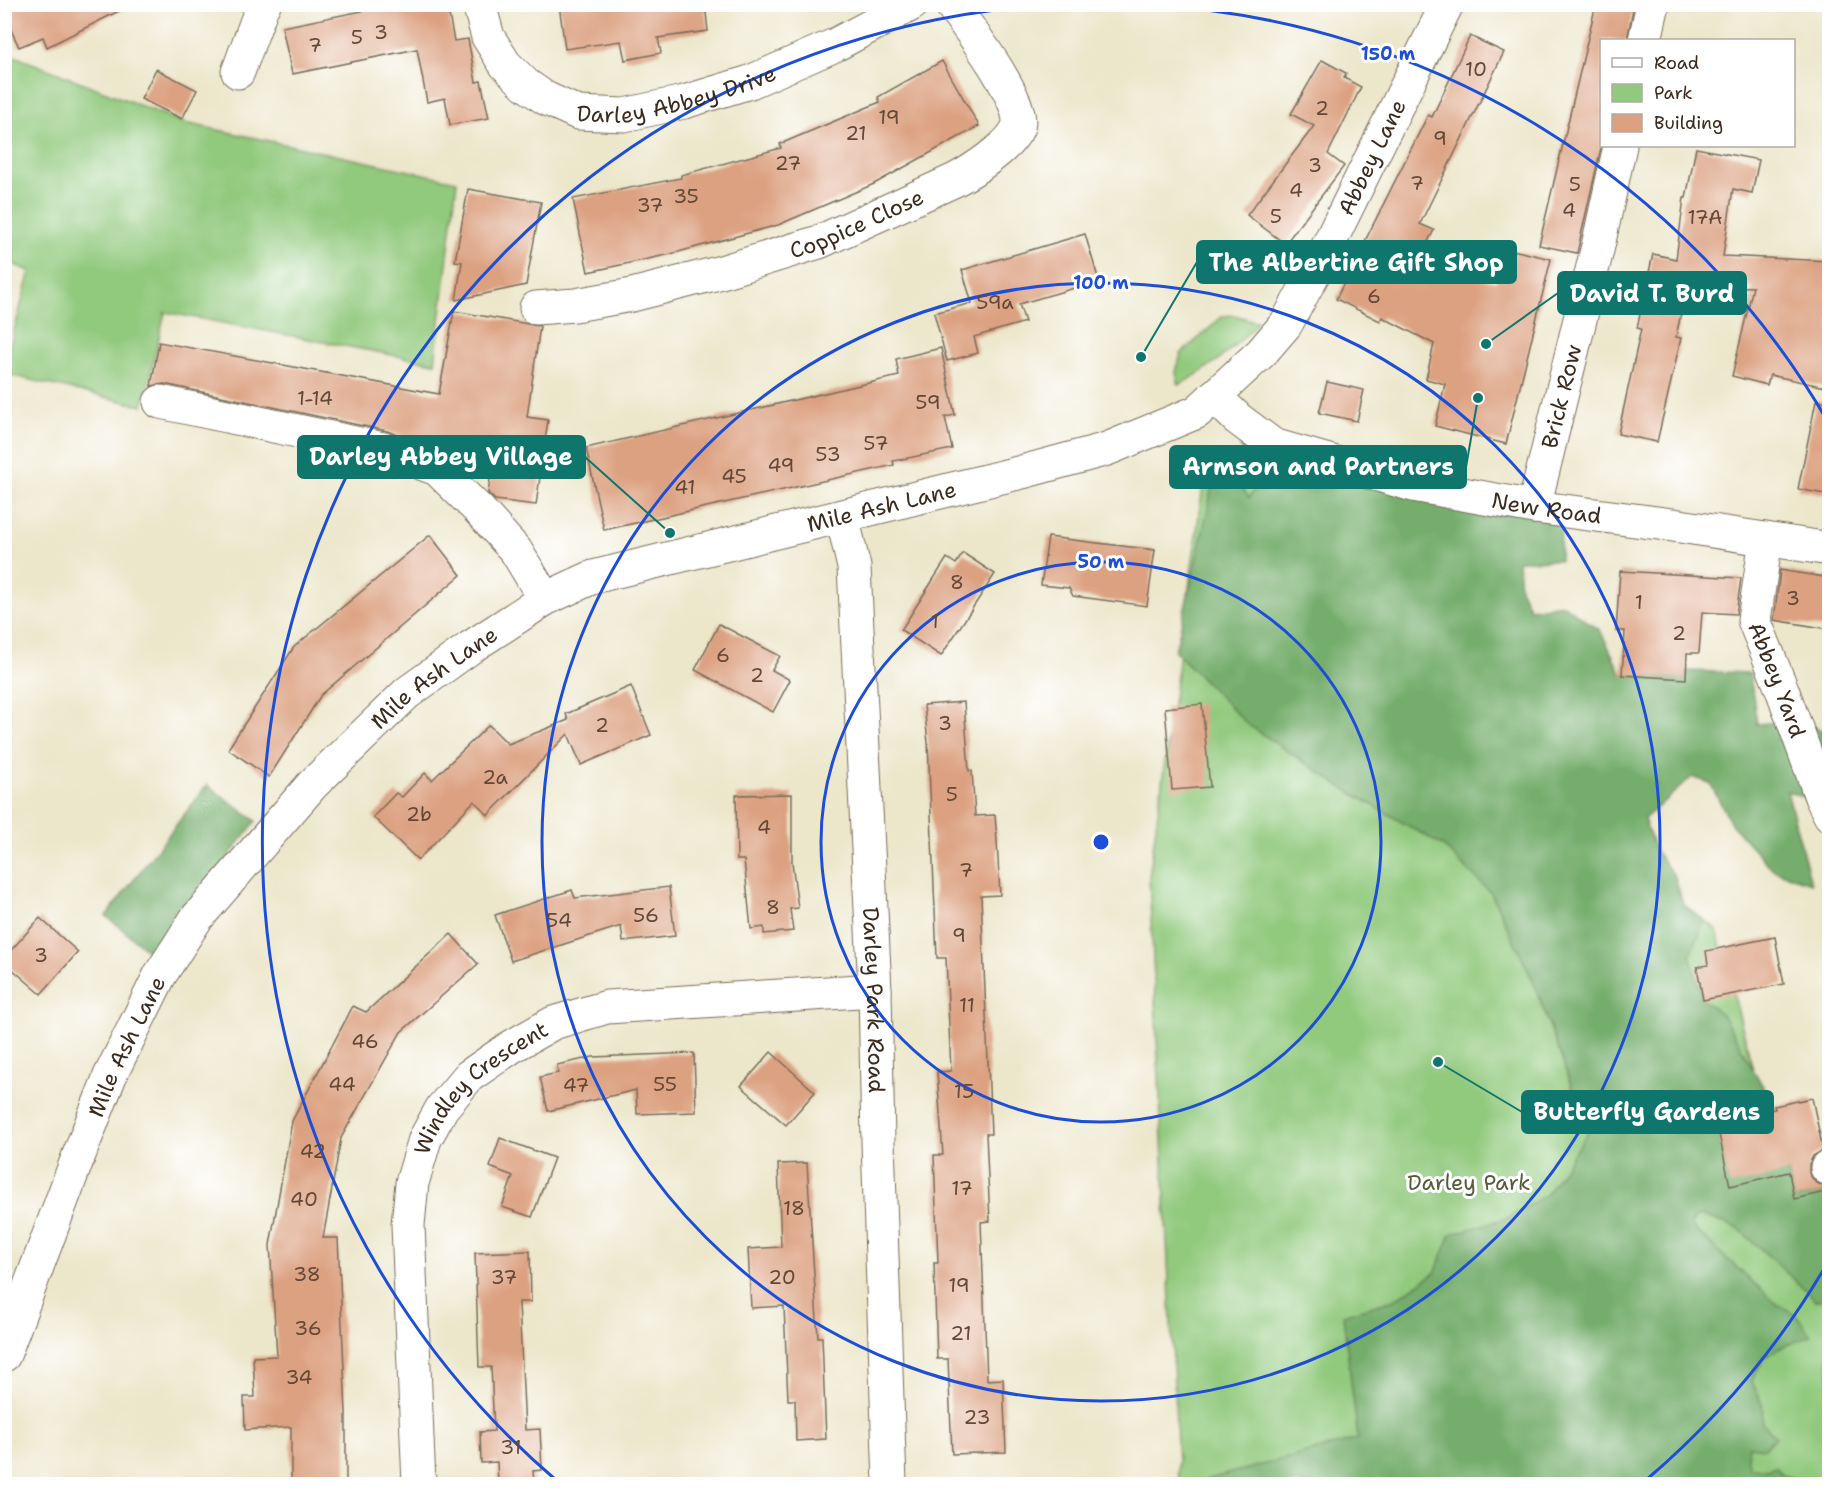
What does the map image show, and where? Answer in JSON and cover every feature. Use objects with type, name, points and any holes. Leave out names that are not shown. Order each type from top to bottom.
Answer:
[{"type":"street","points":[[238,72],[264,4]]},
{"type":"street","name":"Darley Abbey Drive","points":[[478,4],[488,37],[505,64],[525,84],[545,98],[578,113],[624,115],[684,102],[750,82],[835,45],[912,4]]},
{"type":"street","name":"Coppice Close","points":[[536,308],[575,305],[632,296],[806,246],[977,168],[1014,135],[1019,126],[1019,112],[982,47],[951,4]]},
{"type":"street","name":"Abbey Lane","points":[[1205,404],[1262,352],[1286,324],[1323,256],[1447,4]]},
{"type":"street","points":[[1645,39],[1653,4]]},
{"type":"street","name":"Brick Row","points":[[1534,507],[1620,147]]},
{"type":"street","points":[[160,402],[383,449],[437,470],[479,510],[516,551],[545,599]]},
{"type":"street","name":"New Road","points":[[1205,404],[1238,419],[1273,445],[1413,484],[1534,507],[1830,549]]},
{"type":"street","name":"Mile Ash Lane","points":[[4,1355],[110,1076],[160,975],[196,919],[312,785],[406,693],[545,599],[593,577],[1107,449],[1205,404]]},
{"type":"street","name":"Darley Park Road","points":[[842,516],[854,567],[875,990],[890,1485]]},
{"type":"street","name":"Abbey Yard","points":[[1766,539],[1754,620],[1830,816]]},
{"type":"street","name":"Windley Crescent","points":[[419,1485],[408,1226],[412,1183],[425,1139],[442,1108],[469,1076],[511,1047],[553,1023],[607,1007],[875,990]]},
{"type":"green space","points":[[4,52],[185,123],[457,181],[435,363],[165,312],[143,406],[5,374],[5,365],[30,271],[5,261]]},
{"type":"green space","points":[[1234,315],[1258,322],[1222,357],[1179,385],[1176,372],[1181,354],[1223,316]]},
{"type":"green space","points":[[1240,446],[1249,448],[1273,464],[1281,455],[1561,521],[1560,560],[1518,561],[1520,588],[1530,609],[1562,604],[1600,630],[1622,675],[1686,679],[1687,671],[1750,673],[1757,724],[1796,720],[1829,733],[1829,806],[1787,791],[1811,883],[1773,870],[1732,825],[1710,783],[1692,777],[1644,819],[1655,850],[1675,877],[1683,904],[1705,921],[1690,955],[1703,1000],[1722,1014],[1774,1106],[1794,1199],[1829,1191],[1829,1299],[1816,1300],[1739,1229],[1701,1215],[1694,1219],[1691,1226],[1778,1305],[1796,1314],[1811,1336],[1784,1346],[1764,1357],[1752,1381],[1764,1409],[1762,1423],[1776,1437],[1764,1448],[1749,1446],[1747,1458],[1750,1468],[1765,1469],[1776,1466],[1783,1475],[1809,1484],[1191,1484],[1358,1439],[1343,1315],[1394,1300],[1435,1273],[1451,1234],[1508,1218],[1546,1195],[1588,1132],[1534,983],[1491,893],[1443,846],[1340,786],[1247,724],[1175,651],[1208,509],[1216,458],[1228,467],[1249,498],[1260,481]]},
{"type":"green space","name":"Darley Park","points":[[1310,481],[1537,810],[1716,928],[1760,1101],[1803,1184],[1829,1203],[1829,1484],[1179,1484],[1149,877],[1203,486]]},
{"type":"green space","points":[[207,785],[256,821],[195,900],[159,960],[106,916]]},
{"type":"building","points":[[4,4],[133,4],[47,47],[43,37],[19,47],[4,15]]},
{"type":"building","points":[[397,4],[447,4],[454,41],[468,39],[476,82],[481,81],[489,118],[450,125],[445,98],[427,102],[417,49],[292,74],[282,27]]},
{"type":"building","points":[[559,4],[705,4],[708,31],[658,38],[661,53],[625,60],[621,41],[565,49]]},
{"type":"building","points":[[1596,4],[1634,4],[1627,39],[1600,39],[1601,147],[1577,253],[1539,245]]},
{"type":"building","points":[[1470,36],[1504,52],[1420,224],[1434,230],[1417,263],[1496,282],[1504,248],[1551,259],[1506,444],[1435,426],[1445,384],[1426,379],[1434,344],[1382,317],[1380,321],[1336,299],[1428,115],[1432,117]]},
{"type":"building","points":[[1322,60],[1346,73],[1344,78],[1361,87],[1328,154],[1344,166],[1285,244],[1247,215],[1314,126],[1291,114]]},
{"type":"building","points":[[942,61],[979,126],[874,184],[778,225],[671,254],[588,272],[573,199],[681,178],[681,175],[781,148],[780,144],[880,102],[878,97]]},
{"type":"building","points":[[156,69],[197,90],[182,119],[141,99]]},
{"type":"building","points":[[1696,148],[1759,160],[1752,193],[1733,189],[1723,256],[1830,261],[1830,388],[1770,375],[1767,385],[1732,376],[1753,287],[1687,285],[1676,337],[1681,338],[1657,442],[1618,434],[1641,329],[1637,328],[1653,254],[1676,259],[1684,198],[1686,198]]},
{"type":"building","points":[[468,189],[541,202],[526,285],[456,300],[462,262],[455,261]]},
{"type":"building","points":[[1085,234],[1099,281],[1019,304],[1025,322],[974,337],[978,353],[947,361],[934,313],[972,303],[962,270]]},
{"type":"building","points":[[454,311],[540,326],[527,417],[548,420],[536,505],[495,500],[488,493],[493,459],[433,448],[387,431],[164,384],[151,386],[159,342],[439,394]]},
{"type":"building","points":[[941,348],[955,415],[945,417],[952,449],[893,461],[894,465],[604,530],[586,448],[899,376],[896,359]]},
{"type":"building","points":[[1327,382],[1364,390],[1357,421],[1319,413]]},
{"type":"building","points":[[1816,401],[1830,402],[1830,495],[1798,489]]},
{"type":"building","points":[[430,535],[461,575],[321,695],[269,777],[228,749],[294,647]]},
{"type":"building","points":[[1048,537],[1155,550],[1147,606],[1073,596],[1069,588],[1041,585]]},
{"type":"building","points":[[963,553],[995,574],[941,656],[901,630],[947,558],[956,564]]},
{"type":"building","points":[[1780,570],[1830,578],[1830,629],[1774,620]]},
{"type":"building","points":[[1620,571],[1741,578],[1736,614],[1702,612],[1699,653],[1687,653],[1686,679],[1622,675],[1625,631],[1616,631]]},
{"type":"building","points":[[719,624],[780,656],[772,670],[790,680],[773,712],[695,670]]},
{"type":"building","points":[[631,686],[651,735],[581,765],[568,734],[488,815],[474,801],[418,860],[373,817],[396,793],[402,797],[425,773],[432,780],[489,725],[508,744],[568,720],[566,714]]},
{"type":"building","points":[[964,702],[975,816],[995,815],[997,841],[1000,895],[981,896],[991,1134],[986,1134],[990,1221],[981,1222],[987,1380],[1003,1379],[1006,1452],[952,1454],[948,1359],[937,1359],[934,1263],[938,1263],[934,1155],[943,1155],[937,1072],[951,1071],[946,958],[937,958],[928,743],[924,705]]},
{"type":"building","points":[[1202,704],[1210,787],[1172,790],[1165,708]]},
{"type":"building","points":[[792,794],[792,862],[798,908],[790,909],[793,931],[764,934],[764,927],[751,929],[744,860],[737,860],[736,795]]},
{"type":"building","points":[[669,887],[675,936],[623,942],[621,926],[511,961],[495,915],[572,890],[575,898]]},
{"type":"building","points":[[40,918],[78,952],[41,994],[4,962],[4,958]]},
{"type":"building","points":[[451,934],[478,964],[401,1032],[341,1138],[323,1238],[338,1238],[346,1413],[346,1485],[291,1485],[291,1427],[245,1430],[244,1397],[255,1397],[253,1357],[277,1356],[270,1245],[292,1121],[353,1006],[366,1012]]},
{"type":"building","points":[[1775,937],[1784,984],[1703,1000],[1697,967],[1708,965],[1706,951]]},
{"type":"building","points":[[771,1052],[815,1092],[786,1125],[741,1086]]},
{"type":"building","points":[[694,1053],[696,1112],[637,1114],[636,1090],[548,1111],[540,1077],[558,1073],[557,1065],[593,1057]]},
{"type":"building","points":[[1812,1098],[1823,1150],[1813,1156],[1809,1164],[1809,1173],[1815,1182],[1823,1186],[1830,1186],[1830,1191],[1794,1199],[1789,1172],[1730,1186],[1716,1120],[1775,1109],[1774,1106]]},
{"type":"building","points":[[500,1138],[554,1158],[532,1217],[502,1207],[513,1176],[490,1167]]},
{"type":"building","points":[[807,1163],[818,1337],[822,1337],[826,1439],[796,1441],[795,1400],[788,1400],[784,1306],[751,1308],[748,1249],[781,1247],[778,1164]]},
{"type":"building","points":[[530,1251],[531,1302],[519,1302],[525,1430],[540,1429],[542,1470],[533,1471],[534,1483],[498,1485],[497,1462],[481,1463],[480,1432],[494,1431],[491,1367],[479,1367],[475,1253]]},
{"type":"place","name":"David T. Burd","points":[[1486,344]]},
{"type":"place","name":"The Albertine Gift Shop","points":[[1141,357]]},
{"type":"place","name":"Armson and Partners","points":[[1478,398]]},
{"type":"place","name":"Darley Abbey Village","points":[[670,533]]},
{"type":"place","name":"Butterfly Gardens","points":[[1438,1062]]}]
